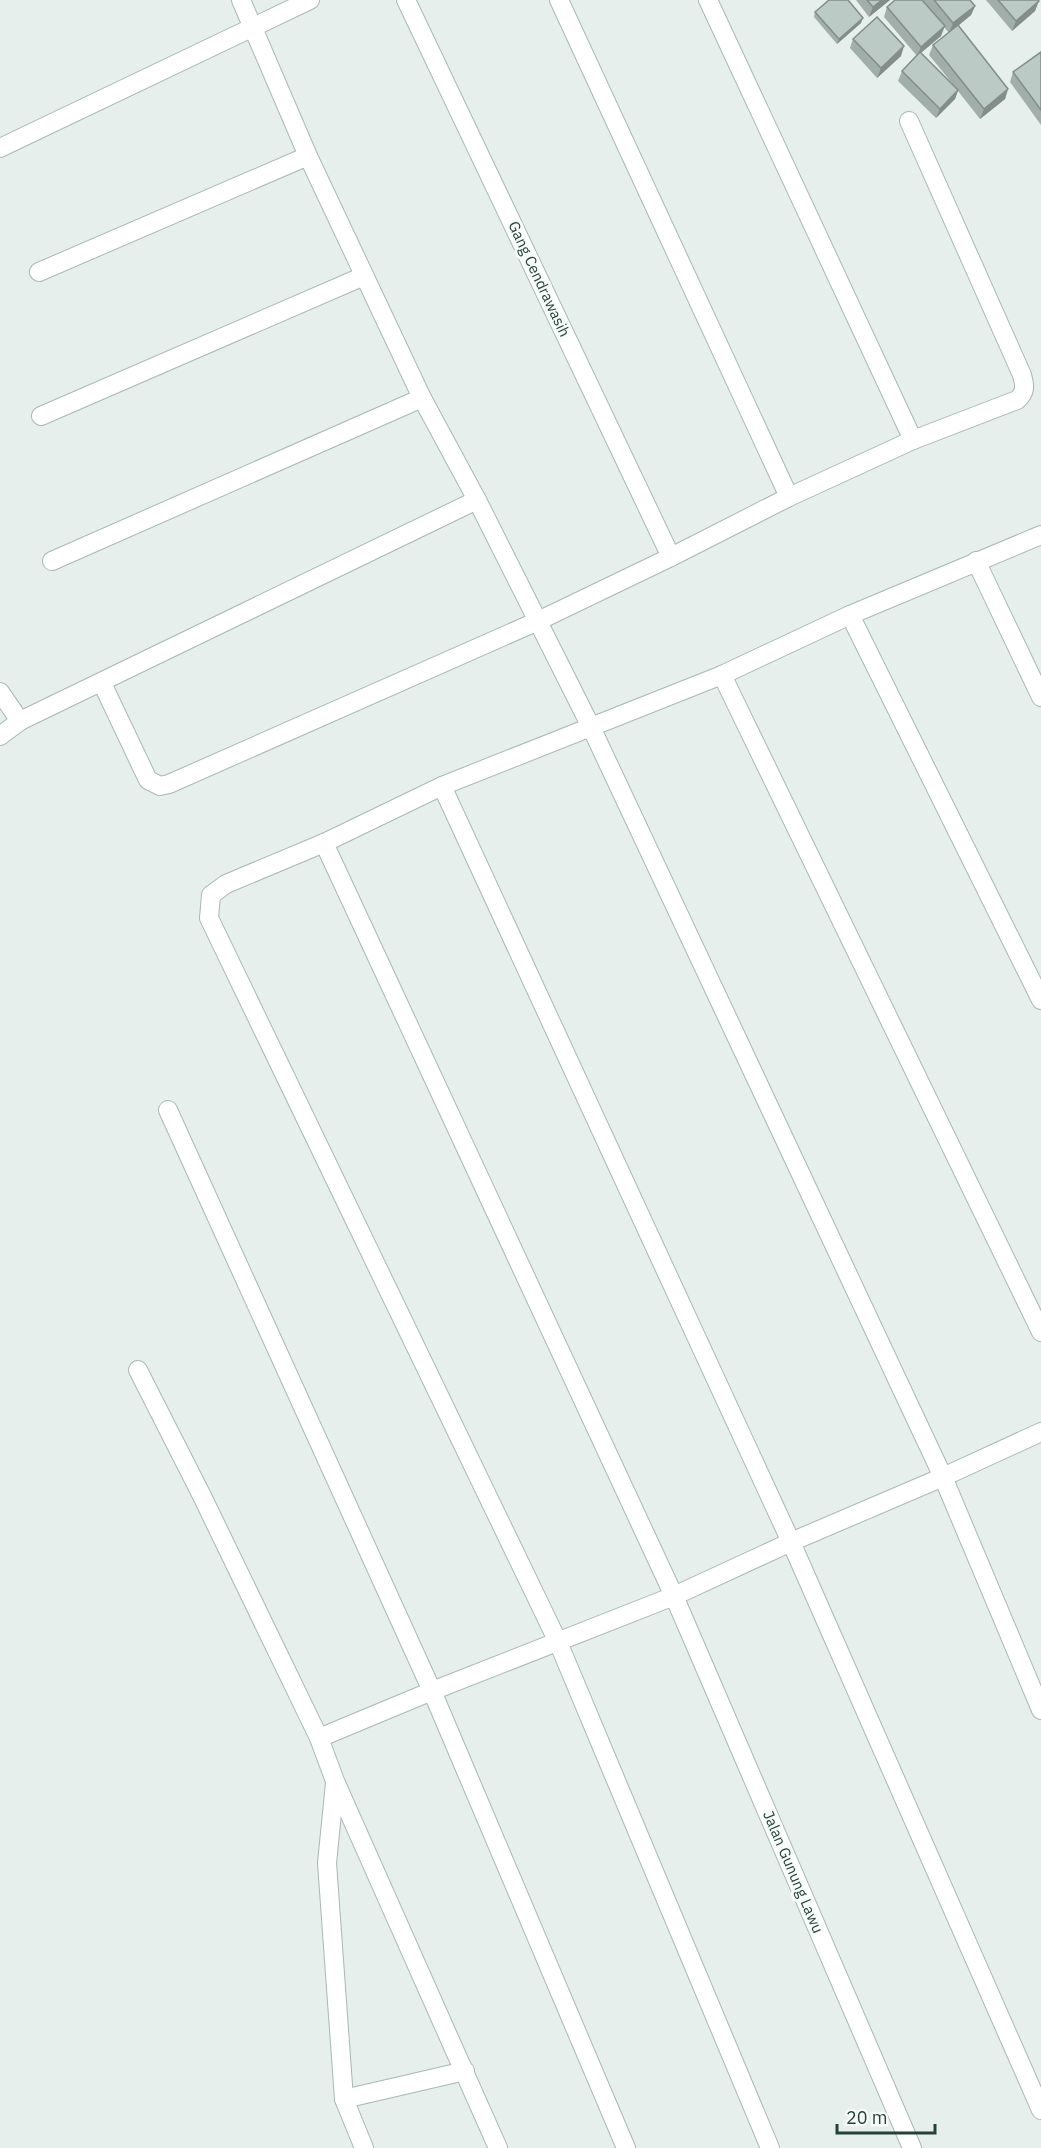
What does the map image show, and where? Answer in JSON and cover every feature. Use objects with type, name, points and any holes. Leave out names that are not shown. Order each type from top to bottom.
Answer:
[{"type":"street","points":[[241,0],[308,156],[364,276],[422,398],[477,500],[591,727],[943,1477],[1041,1710]]},
{"type":"street","points":[[0,148],[310,0]]},
{"type":"street","name":"Gang Cendrawasih","points":[[406,0],[672,557]]},
{"type":"street","points":[[559,0],[789,496]]},
{"type":"street","points":[[708,0],[913,440]]},
{"type":"street","points":[[102,683],[148,780],[160,786],[169,784],[538,621],[672,557],[789,496],[913,440],[1017,400],[1024,394],[1025,386],[909,121]]},
{"type":"street","points":[[39,272],[308,156]]},
{"type":"street","points":[[41,416],[364,276]]},
{"type":"street","points":[[52,561],[422,398]]},
{"type":"street","points":[[0,736],[20,721],[477,500]]},
{"type":"street","points":[[770,2148],[558,1642],[209,918],[211,895],[226,884],[324,843],[442,786],[722,675],[850,615],[1041,535]]},
{"type":"street","points":[[976,561],[1041,697]]},
{"type":"street","points":[[850,615],[1041,1000]]},
{"type":"street","points":[[722,675],[1041,1332]]},
{"type":"street","points":[[0,692],[20,721]]},
{"type":"street","points":[[442,786],[792,1542],[1041,2110]]},
{"type":"street","name":"Jalan Gunung Lawu","points":[[324,843],[674,1596],[912,2148]]},
{"type":"street","points":[[168,1110],[432,1691],[626,2148]]},
{"type":"street","points":[[138,1370],[202,1496],[319,1738],[335,1781],[498,2148]]},
{"type":"street","points":[[319,1738],[674,1596],[1041,1432]]},
{"type":"street","points":[[335,1781],[327,1863],[344,2099],[364,2148]]},
{"type":"street","points":[[344,2099],[465,2071]]},
{"type":"building","points":[[829,0],[848,0],[863,18],[839,39],[815,12]]},
{"type":"building","points":[[867,0],[882,0],[873,7]]},
{"type":"building","points":[[895,0],[922,0],[945,26],[921,47],[887,7]]},
{"type":"building","points":[[934,0],[970,0],[975,6],[953,23]]},
{"type":"building","points":[[998,0],[1038,0],[1039,1],[1016,21]]},
{"type":"building","points":[[877,17],[904,46],[881,68],[853,39]]},
{"type":"building","points":[[958,25],[1008,89],[984,109],[933,45]]},
{"type":"building","points":[[920,52],[958,90],[940,109],[902,71]]},
{"type":"building","points":[[1041,52],[1041,110],[1013,72]]}]
